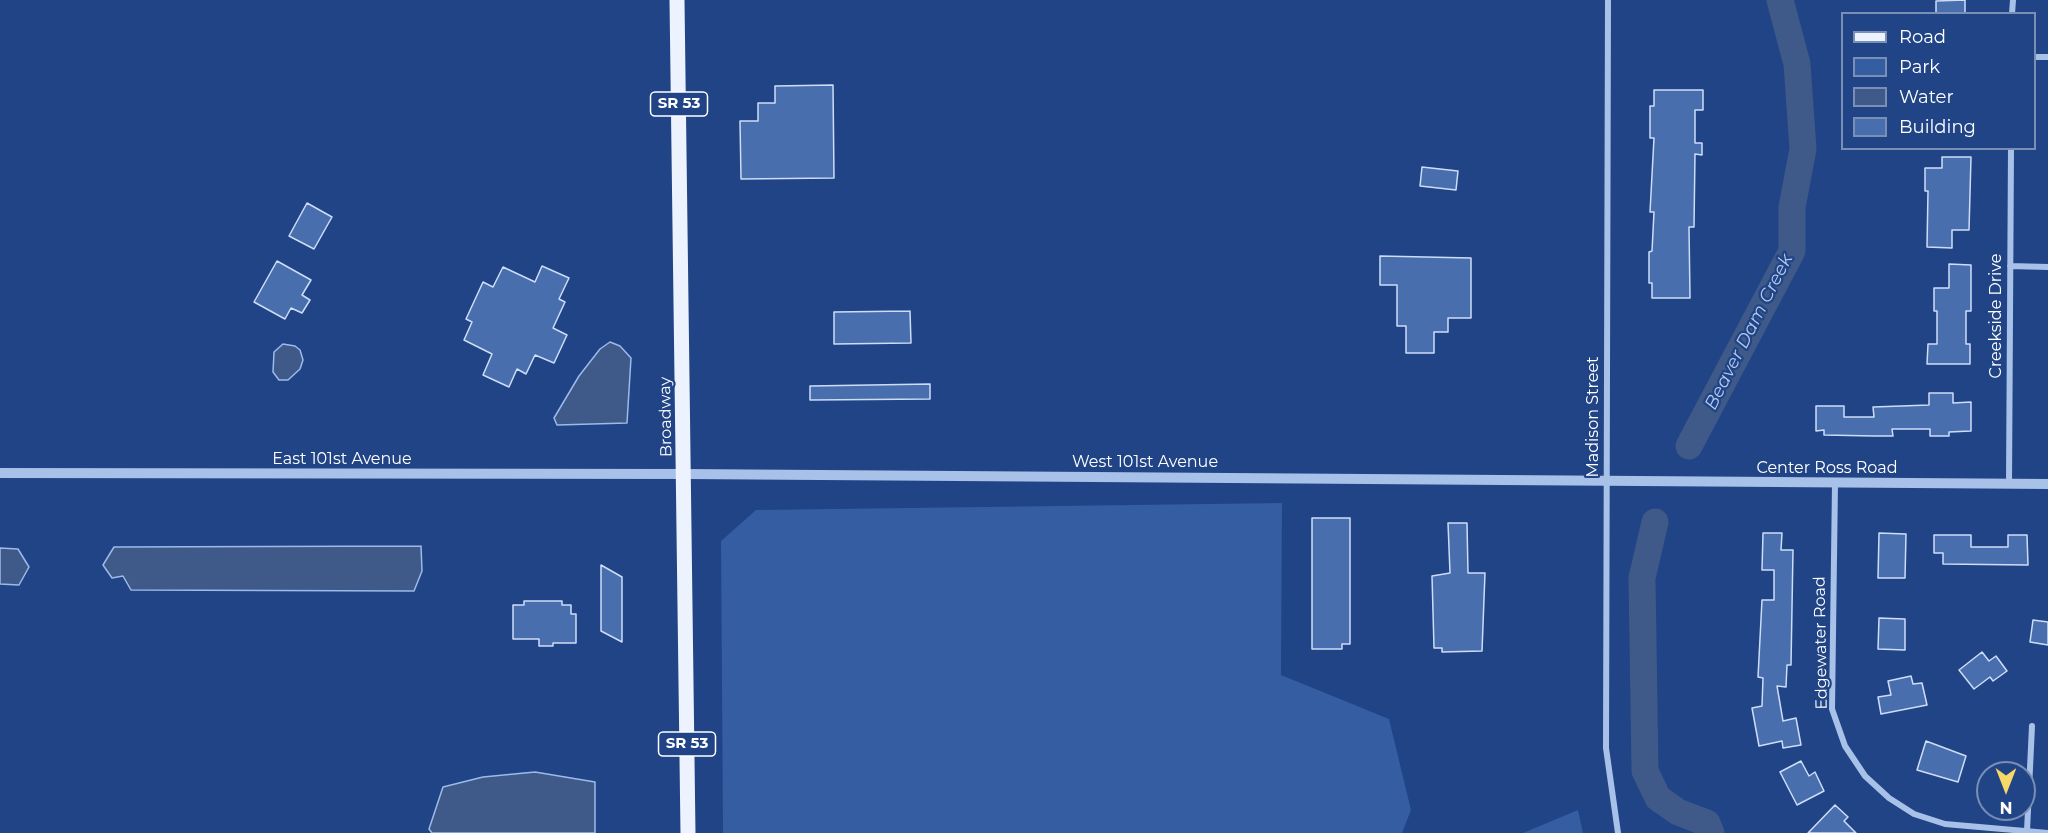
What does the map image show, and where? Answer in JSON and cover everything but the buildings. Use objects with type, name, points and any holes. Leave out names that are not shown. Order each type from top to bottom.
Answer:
[{"type":"main road","name":"Broadway","points":[[677,0],[688,833]]},
{"type":"street","name":"Madison Street","points":[[1608,0],[1606,748],[1618,833]]},
{"type":"street","name":"Creekside Drive","points":[[2009,484],[2011,150]]},
{"type":"street","points":[[2010,266],[2048,267]]},
{"type":"street","name":"East 101st Avenue","points":[[0,473],[684,474]]},
{"type":"street","name":"West 101st Avenue","points":[[684,474],[1606,482]]},
{"type":"street","name":"Center Ross Road","points":[[1606,482],[2048,484]]},
{"type":"street","name":"Edgewater Road","points":[[1835,483],[1832,709],[1845,746],[1865,776],[1889,798],[1914,814],[1945,824],[2048,833]]},
{"type":"street","points":[[2027,831],[2032,726]]},
{"type":"green space","points":[[1282,503],[1281,675],[1389,719],[1411,810],[1402,833],[723,833],[721,541],[756,510]]},
{"type":"green space","points":[[1578,810],[1583,833],[1523,833]]},
{"type":"water","points":[[610,342],[620,346],[631,358],[627,423],[557,425],[554,418],[579,376],[600,349]]},
{"type":"water","points":[[283,344],[295,346],[300,350],[303,360],[300,369],[288,380],[279,380],[273,372],[274,352]]},
{"type":"water","points":[[421,546],[422,571],[414,591],[131,590],[123,576],[112,578],[103,565],[114,547]]},
{"type":"water","points":[[0,548],[18,549],[29,567],[19,585],[0,584]]},
{"type":"water","points":[[535,772],[595,782],[595,833],[432,833],[429,829],[443,787],[483,777]]},
{"type":"waterway","name":"Beaver Dam Creek","points":[[1689,446],[1792,251],[1792,207],[1803,149],[1797,64],[1780,0]]},
{"type":"waterway","name":"Beaver Dam Creek","points":[[1655,522],[1642,578],[1645,771],[1658,798],[1678,812],[1707,823],[1711,833]]}]
